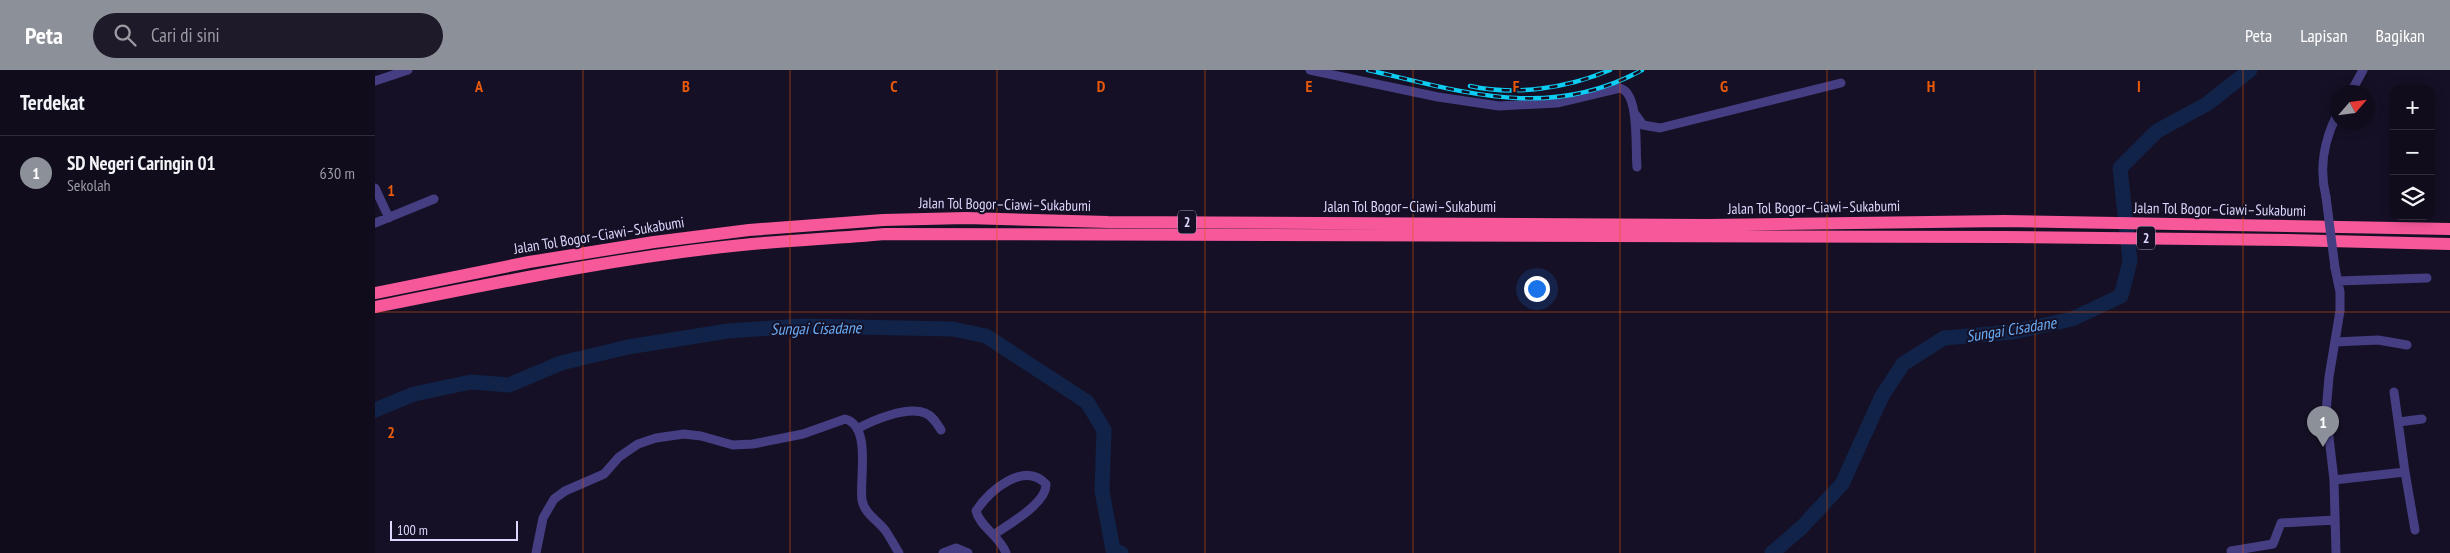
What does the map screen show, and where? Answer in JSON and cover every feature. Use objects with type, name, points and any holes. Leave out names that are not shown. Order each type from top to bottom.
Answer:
[{"type":"highway","name":"Jalan Tol Bogor–Ciawi–Sukabumi","points":[[375,293],[529,262],[654,242],[749,230],[883,220],[965,218],[1109,222],[1707,225],[2005,221],[2288,233],[2450,244]]},
{"type":"highway","name":"Jalan Tol Bogor–Ciawi–Sukabumi","points":[[375,307],[533,275],[657,256],[751,244],[885,234],[2004,237],[2450,229]]},
{"type":"street","points":[[375,81],[408,70]]},
{"type":"street","points":[[1310,70],[1438,97],[1499,106],[1557,103],[1620,88],[1624,89],[1630,97],[1635,114],[1637,167]]},
{"type":"street","points":[[2355,85],[2363,70]]},
{"type":"street","points":[[1635,114],[1643,125],[1660,128],[1841,83]]},
{"type":"street","points":[[2331,130],[2324,153],[2322,182],[2326,197],[2341,311],[2329,378],[2326,412],[2334,480],[2336,553]]},
{"type":"street","points":[[375,188],[389,218]]},
{"type":"street","points":[[375,223],[434,199]]},
{"type":"street","points":[[2338,281],[2427,278]]},
{"type":"street","points":[[2335,342],[2378,340],[2407,345]]},
{"type":"street","points":[[2394,392],[2415,530]]},
{"type":"street","points":[[857,428],[875,419],[916,412],[925,413],[933,418],[941,430]]},
{"type":"street","points":[[536,553],[543,518],[555,499],[565,492],[607,472],[619,457],[638,444],[684,434],[701,436],[733,445],[753,444],[803,434],[845,419],[851,421],[857,428],[862,445],[863,504],[885,531],[899,553]]},
{"type":"street","points":[[2399,422],[2423,420]]},
{"type":"street","points":[[2334,480],[2405,472]]},
{"type":"street","points":[[995,534],[1039,502],[1047,490],[1046,484],[1041,478],[1031,475],[1015,478],[997,488],[981,503],[977,511],[978,517],[995,534],[1006,553]]},
{"type":"street","points":[[2231,552],[2273,544],[2281,523],[2335,520]]},
{"type":"street","points":[[943,553],[956,548],[968,553]]},
{"type":"waterway","name":"Sungai Cisadane","points":[[1772,553],[1802,527],[1842,484],[1882,396],[1903,364],[1944,338],[2013,332],[2072,319],[2121,296],[2130,261],[2120,168],[2157,131],[2207,104],[2250,70]]},
{"type":"waterway","name":"Sungai Cisadane","points":[[375,410],[414,394],[471,382],[509,385],[561,363],[628,347],[728,331],[803,326],[953,329],[986,336],[1087,402],[1104,430],[1102,491],[1113,550],[1121,553]]},
{"type":"railway","points":[[1368,70],[1472,93],[1540,98],[1573,95],[1607,86],[1642,70]]},
{"type":"railway","points":[[1470,86],[1505,90],[1559,86],[1577,82],[1610,70]]},
{"type":"place","name":"SD Negeri Caringin 01","points":[[2323,447]]}]
